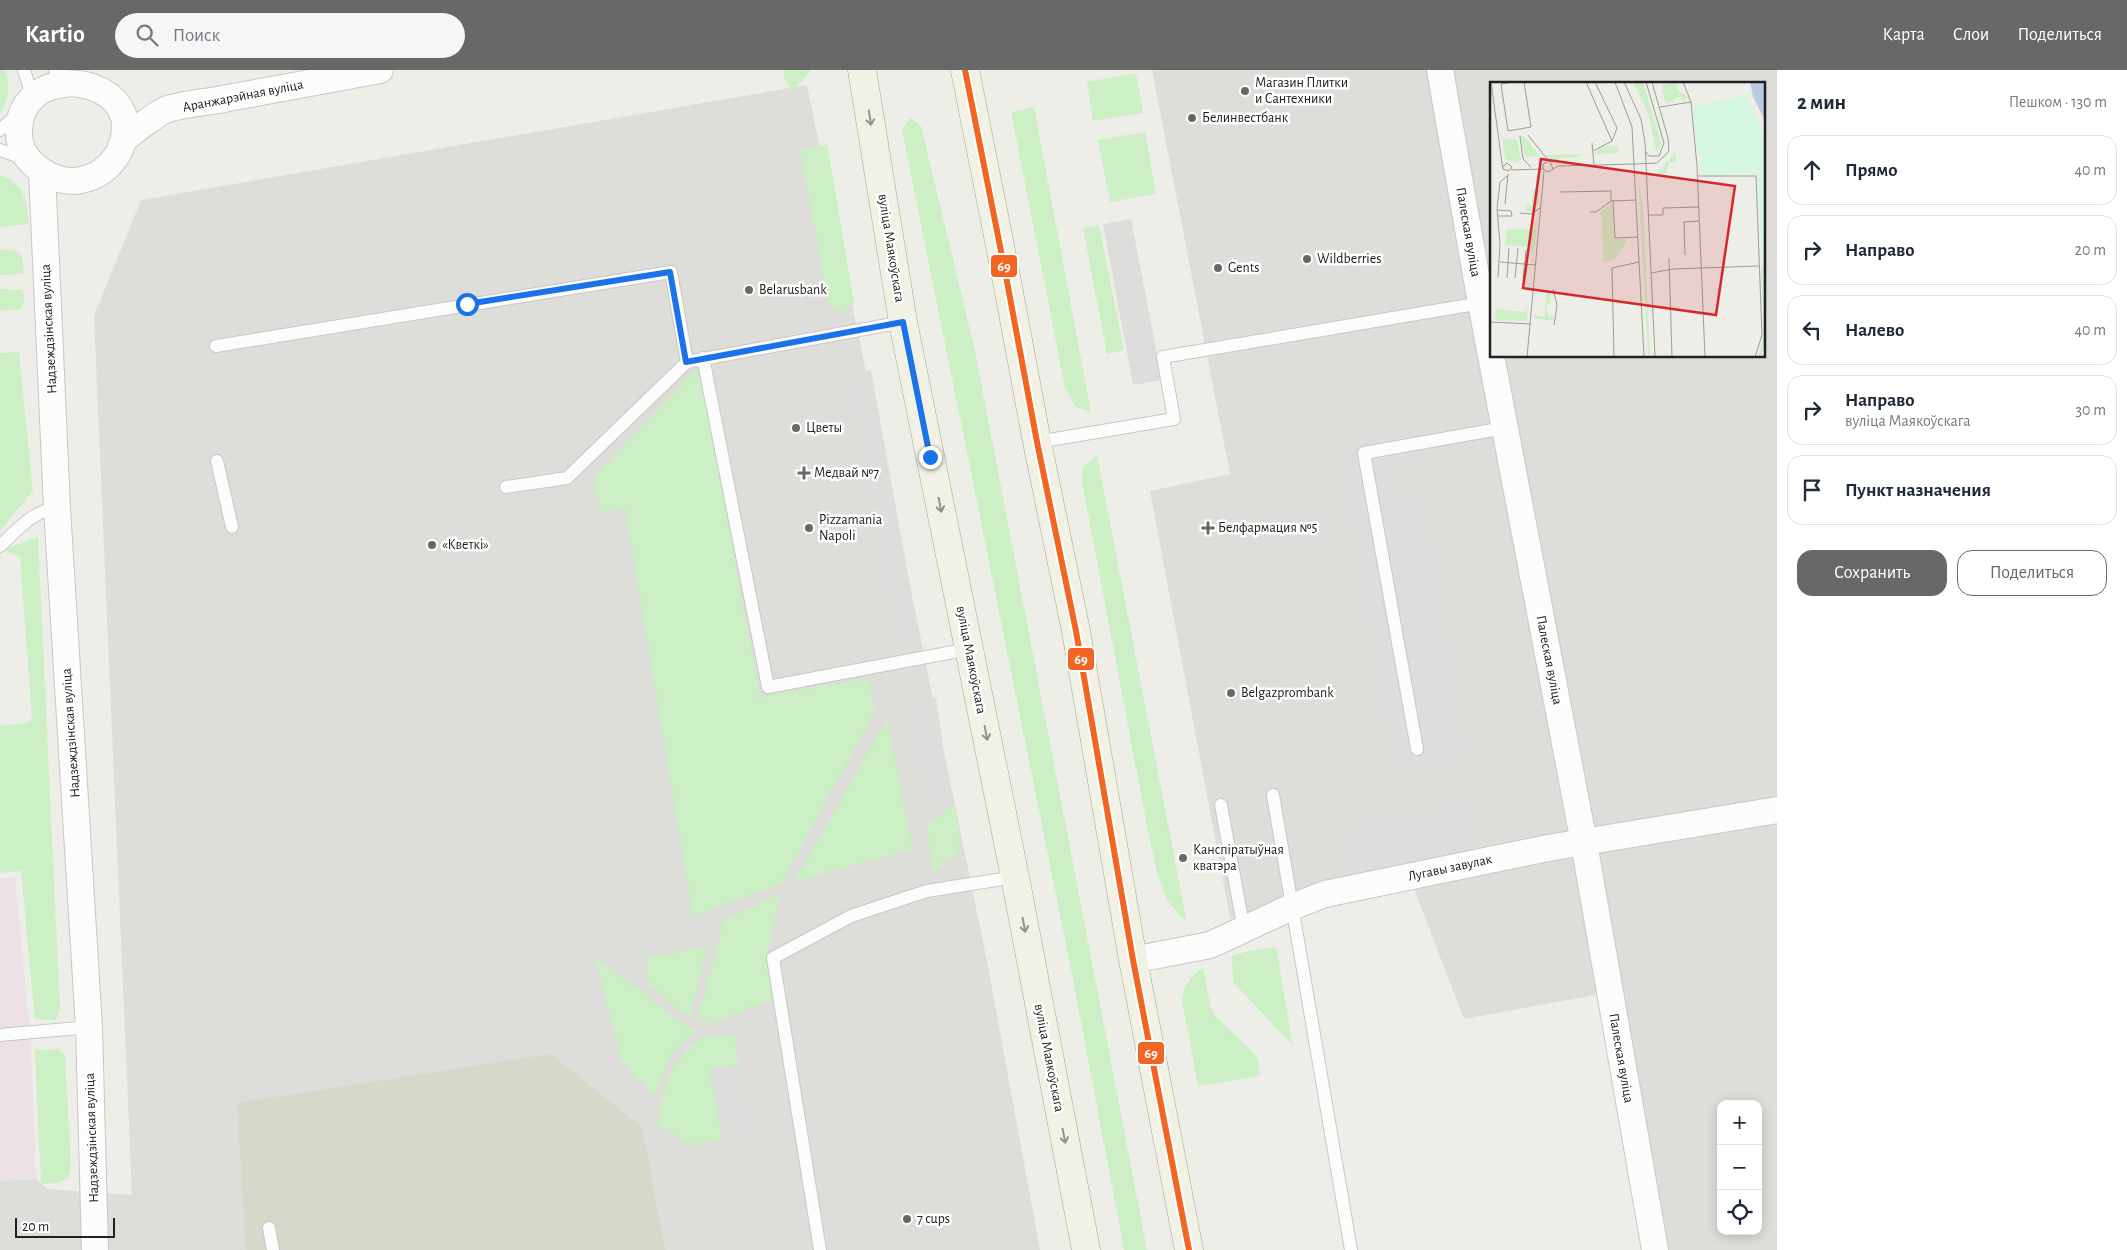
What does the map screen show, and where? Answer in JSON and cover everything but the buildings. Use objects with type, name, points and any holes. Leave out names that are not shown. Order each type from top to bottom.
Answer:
[{"type":"main road","name":"вуліца Маякоўскага","points":[[862,70],[903,322],[1015,877],[1086,1250]]},
{"type":"main road","points":[[965,70],[1006,271],[1037,442],[1076,631],[1133,960],[1189,1250]]},
{"type":"street","name":"Аранжарэйная вуліца","points":[[25,91],[60,72],[84,76],[102,84],[116,98],[165,110],[380,70]]},
{"type":"street","name":"Палеская вуліца","points":[[1440,70],[1490,355]]},
{"type":"street","points":[[25,91],[18,136],[35,166],[60,180],[79,181]]},
{"type":"street","points":[[116,98],[124,118],[124,140]]},
{"type":"street","name":"Аранжарэйная вуліца","points":[[79,181],[94,176],[108,167],[118,154],[124,140],[165,110]]},
{"type":"street","name":"Надзеждзінская вуліца","points":[[35,166],[44,217],[57,508],[89,1028],[95,1250]]},
{"type":"street","points":[[44,217],[79,181]]},
{"type":"street","name":"Палеская вуліца","points":[[1491,358],[1584,843],[1655,1250]]},
{"type":"street","name":"Лугавы завулак","points":[[1133,960],[1210,945],[1325,894],[1584,843],[1777,810]]},
{"type":"lane","points":[[0,130],[25,91]]},
{"type":"lane","points":[[0,150],[35,166]]},
{"type":"lane","points":[[216,346],[670,272],[686,362]]},
{"type":"lane","points":[[1037,442],[1174,419],[1163,357],[1480,303]]},
{"type":"lane","points":[[506,487],[567,478],[686,362],[903,322]]},
{"type":"lane","points":[[703,358],[768,687],[969,649]]},
{"type":"lane","points":[[1417,749],[1364,453],[1504,428]]},
{"type":"lane","points":[[217,461],[232,527]]},
{"type":"lane","points":[[0,546],[27,519],[43,510],[57,508]]},
{"type":"lane","points":[[1273,795],[1351,1250]]},
{"type":"lane","points":[[1221,805],[1244,930]]},
{"type":"lane","points":[[820,1250],[773,958],[851,916],[927,891],[1015,877]]},
{"type":"lane","points":[[0,1035],[89,1028]]},
{"type":"lane","points":[[269,1228],[272,1250]]},
{"type":"shaded area","points":[[1152,70],[1777,70],[1777,1250],[1669,1250],[1623,990],[1464,1019],[1414,889],[1230,918],[1150,491],[1230,474]]},
{"type":"shaded area","points":[[807,85],[987,961],[1040,1250],[0,1250],[0,1181],[36,1179],[48,1189],[132,1195],[94,316],[141,200]]},
{"type":"shaded area","points":[[1131,219],[1162,380],[1133,385],[1103,224]]},
{"type":"shaded area","points":[[871,370],[920,641],[894,646],[845,374]]},
{"type":"shaded area","points":[[1419,427],[1424,459],[1393,465],[1398,495],[1428,490],[1472,761],[1389,774],[1347,519],[1324,522],[1327,545],[1276,553],[1270,513],[1344,500],[1334,440]]},
{"type":"shaded area","points":[[936,698],[951,801],[923,820],[908,712]]},
{"type":"shaded area","points":[[1467,798],[1477,846],[1341,874],[1331,826]]},
{"type":"shaded area","points":[[15,877],[30,1032],[36,1179],[0,1181],[0,878]]},
{"type":"shaded area","points":[[551,1054],[642,1127],[665,1250],[246,1250],[237,1103]]},
{"type":"shaded area","points":[[741,1066],[755,1133],[725,1140],[711,1071]]},
{"type":"green space","points":[[0,70],[6,70],[8,87],[7,98],[0,113]]},
{"type":"green space","points":[[783,70],[810,70],[810,72],[793,91],[784,78]]},
{"type":"green space","points":[[1136,73],[1143,113],[1093,121],[1087,82]]},
{"type":"green space","points":[[1034,107],[1091,412],[1076,407],[1065,388],[1011,112]]},
{"type":"green space","points":[[910,118],[921,126],[975,351],[1147,1250],[1124,1250],[1072,974],[902,130]]},
{"type":"green space","points":[[1145,132],[1156,194],[1110,202],[1098,140]]},
{"type":"green space","points":[[827,144],[854,302],[848,311],[840,313],[828,302],[800,150]]},
{"type":"green space","points":[[0,175],[9,179],[20,188],[27,207],[29,224],[0,227]]},
{"type":"green space","points":[[1099,225],[1124,350],[1107,354],[1083,228]]},
{"type":"green space","points":[[0,249],[13,250],[20,254],[23,261],[24,274],[0,275]]},
{"type":"green space","points":[[0,289],[22,290],[25,299],[21,309],[0,311]]},
{"type":"green space","points":[[19,352],[33,491],[0,531],[0,353]]},
{"type":"green space","points":[[700,370],[760,697],[869,678],[875,711],[781,884],[693,916],[625,507],[602,513],[593,479],[693,372]]},
{"type":"green space","points":[[1097,455],[1187,923],[1167,900],[1157,872],[1147,826],[1082,482],[1083,467]]},
{"type":"green space","points":[[38,537],[60,1010],[56,1020],[35,1019],[21,871],[0,873],[0,726],[26,723],[32,718],[20,558],[4,549]]},
{"type":"green space","points":[[887,719],[913,849],[794,882]]},
{"type":"green space","points":[[955,804],[960,843],[958,852],[934,872],[926,824]]},
{"type":"green space","points":[[780,894],[767,957],[772,1000],[709,1024],[697,1021],[724,920]]},
{"type":"green space","points":[[707,946],[690,1017],[649,986],[646,958]]},
{"type":"green space","points":[[1276,947],[1293,1046],[1233,982],[1232,956]]},
{"type":"green space","points":[[595,957],[696,1032],[673,1052],[654,1095],[622,1063]]},
{"type":"green space","points":[[1203,968],[1211,1009],[1218,1019],[1258,1059],[1260,1076],[1198,1086],[1182,1000],[1188,981]]},
{"type":"green space","points":[[734,1034],[739,1064],[709,1069],[723,1140],[692,1146],[658,1124],[665,1088],[675,1066],[690,1047],[703,1038]]},
{"type":"green space","points":[[58,1049],[65,1055],[71,1167],[68,1178],[58,1183],[41,1184],[35,1050]]},
{"type":"transit line","name":"69","points":[[965,70],[1037,442],[1076,631],[1133,960],[1189,1250]]},
{"type":"place","name":"Магазин Плитки и Сантехники","points":[[1245,91]]},
{"type":"place","name":"Белинвестбанк","points":[[1192,118]]},
{"type":"place","name":"Wildberries","points":[[1307,259]]},
{"type":"place","name":"Gents","points":[[1218,268]]},
{"type":"place","name":"Belarusbank","points":[[749,290]]},
{"type":"place","name":"Цветы","points":[[796,428]]},
{"type":"place","name":"Медвай №7","points":[[804,473]]},
{"type":"place","name":"Pizzamania Napoli","points":[[809,528]]},
{"type":"place","name":"Белфармация №5","points":[[1208,528]]},
{"type":"place","name":"«Кветкі»","points":[[432,545]]},
{"type":"place","name":"Belgazprombank","points":[[1231,693]]},
{"type":"place","name":"Канспіратыўная кватэра","points":[[1183,858]]},
{"type":"place","name":"7 cups","points":[[907,1219]]},
{"type":"route","points":[[467,304],[670,272],[686,362],[903,322],[930,457]]}]
